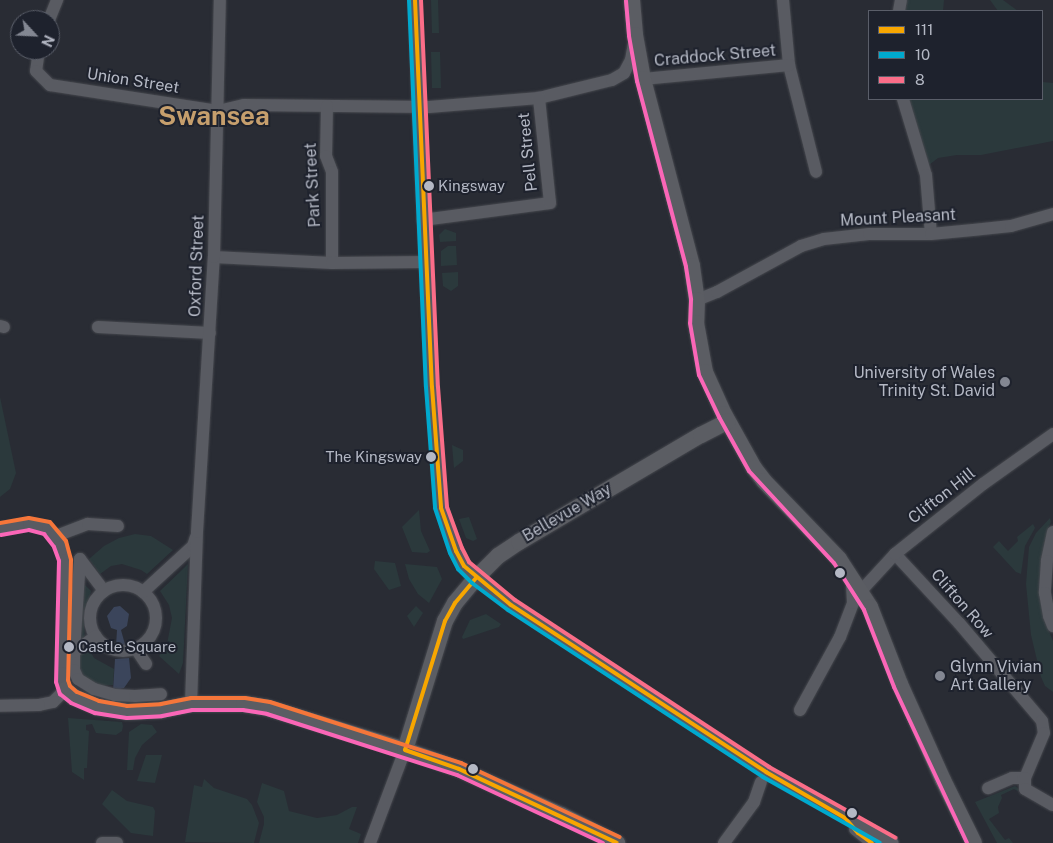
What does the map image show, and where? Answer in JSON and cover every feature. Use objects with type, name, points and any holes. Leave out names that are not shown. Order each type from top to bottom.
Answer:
[{"type":"main road","points":[[632,0],[635,35],[644,79],[692,266],[697,300],[696,323],[705,372],[728,421],[764,481],[839,559],[870,608],[900,684],[942,780],[974,843]]},
{"type":"main road","name":"Bellevue Way","points":[[405,750],[445,622],[455,603],[476,578],[498,556],[519,542],[664,456],[728,421]]},
{"type":"main road","points":[[65,690],[74,697],[97,707],[127,712],[162,710],[191,704],[244,704],[268,708],[460,769],[617,843]]},
{"type":"street","name":"Oxford Street","points":[[191,704],[197,532],[214,257],[220,0]]},
{"type":"street","points":[[415,0],[423,220],[441,508],[456,551],[464,566],[476,578],[511,605],[766,772],[845,818],[893,843]]},
{"type":"street","points":[[783,0],[789,65],[816,172]]},
{"type":"street","name":"Craddock Street","points":[[418,106],[539,98],[612,80],[624,73],[631,60],[635,35]]},
{"type":"street","name":"Union Street","points":[[37,60],[36,71],[50,84],[218,111]]},
{"type":"street","name":"Craddock Street","points":[[644,79],[789,65]]},
{"type":"street","name":"Pell Street","points":[[423,220],[550,203],[539,98]]},
{"type":"street","points":[[904,100],[926,175],[931,234]]},
{"type":"street","points":[[218,111],[244,104],[418,106]]},
{"type":"street","name":"Park Street","points":[[327,106],[326,156],[332,172],[332,263]]},
{"type":"street","name":"Mount Pleasant","points":[[697,300],[717,292],[784,254],[809,244],[869,234],[931,234],[1011,226],[1053,214]]},
{"type":"street","points":[[214,257],[332,263],[426,262]]},
{"type":"street","points":[[98,326],[210,333]]},
{"type":"street","name":"Clifton Hill","points":[[860,592],[895,554],[982,484],[1053,434]]},
{"type":"street","points":[[0,529],[29,524],[48,528],[56,536],[65,560],[62,673],[65,690],[53,702],[39,705],[0,706]]},
{"type":"street","points":[[56,536],[88,524],[118,526]]},
{"type":"street","points":[[143,592],[193,546],[197,532]]},
{"type":"street","points":[[1053,532],[1047,561],[1045,593],[1048,616],[1053,626]]},
{"type":"street","name":"Clifton Row","points":[[895,554],[959,623],[1042,721],[1044,733],[1025,778]]},
{"type":"street","points":[[104,592],[80,559],[74,652],[74,670],[78,679],[94,689],[115,695],[161,694]]},
{"type":"street","points":[[800,710],[840,637],[854,594],[852,577]]},
{"type":"street","points":[[124,586],[143,592],[152,601],[156,612],[156,623],[153,634],[146,643],[136,649],[118,651],[109,648],[96,636],[90,617],[97,598],[104,592],[114,587],[124,586]]},
{"type":"street","points":[[74,652],[96,636]]},
{"type":"street","points":[[136,649],[146,664]]},
{"type":"street","points":[[370,843],[405,750]]},
{"type":"street","points":[[988,788],[1012,778],[1025,778],[1025,789],[1053,805]]},
{"type":"street","points":[[724,843],[754,802],[761,782]]},
{"type":"street","points":[[845,818],[858,833],[872,843]]},
{"type":"street","points":[[102,843],[117,843]]},
{"type":"shaded area","points":[[431,0],[438,0],[439,33],[432,33]]},
{"type":"shaded area","points":[[905,0],[944,0],[943,10],[904,10]]},
{"type":"shaded area","points":[[990,0],[1003,0],[1017,10],[997,10]]},
{"type":"shaded area","points":[[431,52],[440,52],[441,88],[432,88]]},
{"type":"shaded area","points":[[1043,82],[1053,83],[1053,141],[981,155],[957,155],[938,158],[929,165],[909,100],[1043,100]]},
{"type":"shaded area","points":[[445,229],[456,233],[456,241],[440,242],[439,235]]},
{"type":"shaded area","points":[[448,246],[456,246],[457,265],[441,266],[441,251]]},
{"type":"shaded area","points":[[458,272],[458,286],[451,291],[443,286],[442,273]]},
{"type":"shaded area","points":[[0,397],[16,473],[10,489],[0,497]]},
{"type":"shaded area","points":[[452,445],[463,450],[463,461],[454,468]]},
{"type":"shaded area","points":[[419,510],[421,531],[430,551],[427,553],[412,552],[402,527]]},
{"type":"shaded area","points":[[469,517],[477,539],[473,541],[466,538],[459,519]]},
{"type":"shaded area","points":[[1050,518],[1051,522],[1047,531],[1046,624],[1053,641],[1053,692],[1045,686],[1041,677],[1031,635],[1026,584],[1029,547],[1036,533]]},
{"type":"shaded area","points":[[1033,524],[1035,528],[1025,546],[1021,574],[1016,572],[993,547],[999,541],[1008,551],[1018,541],[1017,537]]},
{"type":"shaded area","points":[[135,534],[151,536],[173,550],[147,574],[122,564],[111,566],[100,574],[89,559],[104,546],[119,538]]},
{"type":"shaded area","points":[[375,561],[395,563],[401,586],[389,590],[374,569]]},
{"type":"shaded area","points":[[188,564],[183,663],[179,674],[159,656],[167,644],[172,618],[169,605],[160,591]]},
{"type":"shaded area","points":[[405,564],[437,567],[442,579],[429,603],[418,594],[409,579]]},
{"type":"shaded area","points":[[79,579],[91,591],[84,620],[85,641],[76,648]]},
{"type":"shaded area","points":[[416,606],[423,613],[414,627],[407,616]]},
{"type":"shaded area","points":[[486,614],[501,624],[499,627],[463,639],[462,637],[470,620]]},
{"type":"shaded area","points":[[87,646],[94,658],[114,669],[113,685],[106,685],[105,687],[89,681],[79,671],[76,655]]},
{"type":"shaded area","points":[[68,718],[122,722],[122,731],[116,735],[96,733],[92,724],[86,725],[86,730],[89,731],[87,768],[84,768],[84,780],[72,772]]},
{"type":"shaded area","points":[[141,724],[152,725],[157,732],[142,745],[135,758],[133,770],[127,770],[129,732]]},
{"type":"shaded area","points":[[146,755],[162,755],[155,783],[137,781]]},
{"type":"shaded area","points":[[204,779],[214,788],[247,799],[252,805],[259,823],[254,843],[185,842],[194,785],[202,787]]},
{"type":"shaded area","points":[[262,783],[284,791],[289,811],[317,818],[337,815],[352,807],[357,807],[349,829],[361,834],[358,843],[259,843],[264,817],[257,802]]},
{"type":"shaded area","points":[[1015,786],[1019,789],[1018,791],[1014,789],[1001,795],[1002,798],[998,807],[999,813],[989,819],[1005,840],[1009,838],[1013,843],[997,843],[975,802]]},
{"type":"shaded area","points":[[112,790],[127,801],[153,807],[155,811],[153,836],[131,833],[102,804]]},
{"type":"water","points":[[120,606],[129,614],[127,626],[121,630],[126,648],[116,646],[117,630],[111,628],[107,616],[114,607]]},
{"type":"water","points":[[129,658],[131,678],[124,688],[113,691],[115,659]]},
{"type":"transit line","name":"10","points":[[409,0],[426,387],[435,508],[450,553],[458,569],[472,583],[508,610],[763,777],[880,843]]},
{"type":"transit line","name":"111","points":[[415,0],[432,387],[441,508],[456,551],[464,566],[511,605],[766,772],[845,818],[858,833],[872,843]]},
{"type":"transit line","name":"8","points":[[421,0],[438,387],[447,507],[469,562],[515,600],[769,767],[896,838]]},
{"type":"transit line","points":[[626,1],[629,36],[637,81],[686,267],[691,300],[690,323],[699,375],[719,417],[749,471],[834,563],[864,610],[894,687],[967,843]]},
{"type":"transit line","points":[[0,523],[29,518],[50,522],[66,541],[71,560],[68,680],[70,686],[77,692],[99,701],[127,706],[161,704],[191,698],[245,698],[270,702],[461,763],[620,837]]},
{"type":"transit line","points":[[1,535],[29,530],[44,534],[54,547],[59,561],[56,682],[60,694],[71,703],[95,713],[127,718],[162,716],[192,710],[243,710],[267,714],[457,775],[603,843]]},
{"type":"transit line","name":"111","points":[[476,578],[455,603],[445,621],[405,750],[459,769],[617,843]]},
{"type":"place","name":"Kingsway","points":[[429,186]]},
{"type":"place","name":"University of Wales Trinity St. David","points":[[1005,382]]},
{"type":"place","name":"The Kingsway","points":[[431,457]]},
{"type":"place","name":"Castle Square","points":[[69,647]]},
{"type":"place","name":"Glynn Vivian Art Gallery","points":[[940,676]]},
{"type":"district","name":"Swansea","points":[[214,116]]}]
